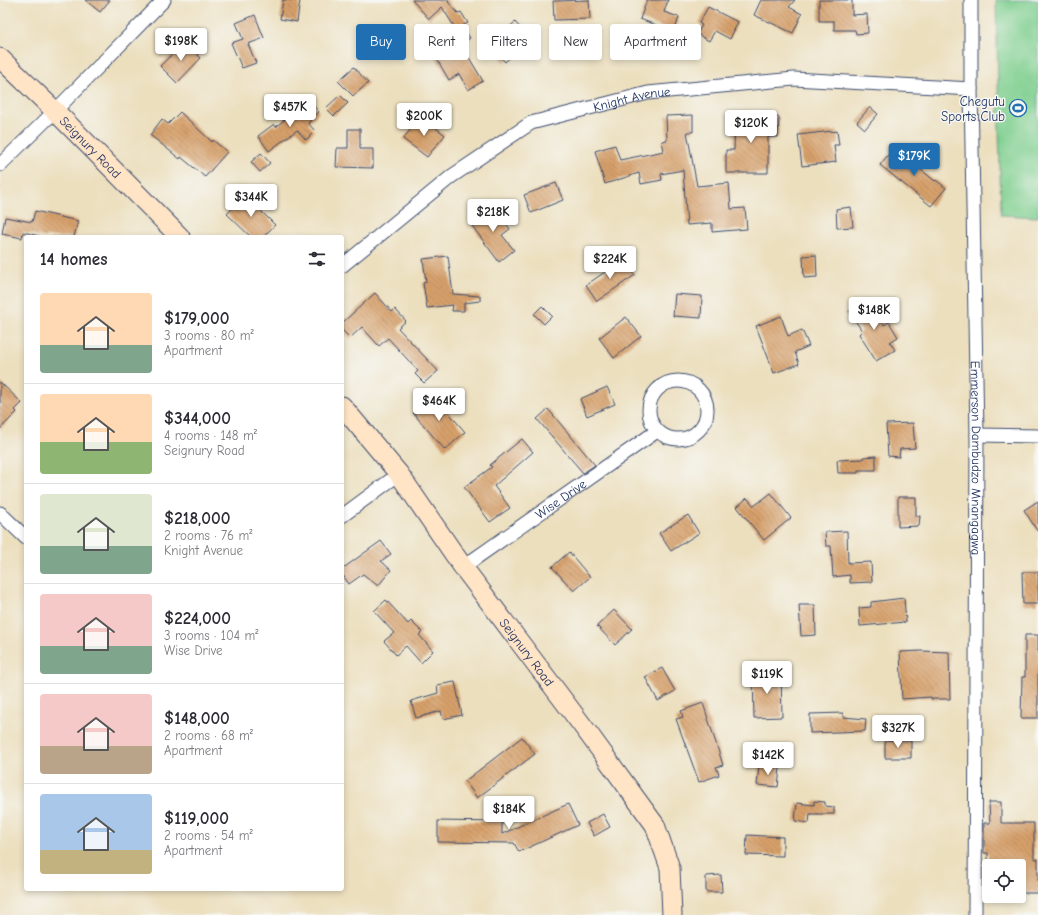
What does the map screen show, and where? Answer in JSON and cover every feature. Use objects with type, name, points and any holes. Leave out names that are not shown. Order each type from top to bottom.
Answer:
[{"type":"main road","name":"Seignury Road","points":[[0,58],[178,235]]},
{"type":"main road","name":"Seignury Road","points":[[344,408],[399,474],[463,567],[655,825],[670,868],[672,915]]},
{"type":"street","points":[[0,165],[164,0]]},
{"type":"street","name":"Emmerson Dambudzo Mnangagwa","points":[[971,0],[971,89],[977,435],[975,915]]},
{"type":"street","name":"Knight Avenue","points":[[344,264],[452,176],[531,123],[648,93],[794,78],[971,89]]},
{"type":"street","points":[[675,380],[684,381],[693,385],[700,391],[705,400],[707,410],[706,419],[701,428],[694,435],[674,439],[665,436],[657,430],[651,423],[648,414],[652,395],[658,388],[675,380]]},
{"type":"street","name":"Wise Drive","points":[[463,567],[657,430]]},
{"type":"street","points":[[977,435],[1038,436]]},
{"type":"street","points":[[344,515],[399,474]]},
{"type":"street","points":[[0,513],[24,536]]},
{"type":"green space","name":"Chegutu Sports Club","points":[[996,0],[1038,0],[1038,217],[1001,215]]},
{"type":"building","points":[[85,0],[110,0],[100,12]]},
{"type":"building","points":[[283,0],[300,0],[297,22],[280,19]]},
{"type":"building","points":[[412,0],[449,0],[448,2],[458,13],[461,12],[468,23],[453,24],[442,7],[429,19]]},
{"type":"building","points":[[589,0],[590,19],[554,20],[553,1]]},
{"type":"building","points":[[647,0],[668,0],[664,12],[679,17],[677,24],[653,24],[640,19]]},
{"type":"building","points":[[761,0],[795,0],[789,7],[802,14],[793,33],[754,15]]},
{"type":"building","points":[[819,0],[852,0],[852,15],[867,14],[868,33],[856,34],[855,30],[834,30],[834,21],[819,21]]},
{"type":"building","points":[[708,7],[738,22],[730,39],[715,31],[709,41],[701,36],[702,25],[699,23]]},
{"type":"building","points":[[255,15],[264,38],[248,44],[256,63],[242,68],[231,43],[243,39],[236,23]]},
{"type":"building","points":[[185,42],[201,58],[177,83],[160,66]]},
{"type":"building","points":[[469,57],[483,81],[468,90],[459,74],[449,80],[437,60],[469,60]]},
{"type":"building","points":[[354,67],[368,83],[353,96],[338,81]]},
{"type":"building","points":[[340,95],[348,103],[334,116],[326,108]]},
{"type":"building","points":[[311,103],[319,112],[308,123],[315,131],[306,140],[297,130],[269,151],[258,136],[274,124],[276,127],[295,110],[299,114]]},
{"type":"building","points":[[870,107],[878,114],[865,129],[857,122]]},
{"type":"building","points":[[180,112],[212,142],[213,140],[227,152],[205,177],[181,157],[180,159],[150,135],[162,119],[168,124]]},
{"type":"building","points":[[693,115],[693,132],[687,132],[697,186],[729,183],[731,209],[745,208],[747,229],[712,232],[712,223],[687,225],[683,170],[661,174],[662,180],[641,184],[639,173],[605,184],[595,151],[615,145],[620,160],[664,151],[662,141],[667,140],[666,116]]},
{"type":"building","points":[[735,115],[779,117],[778,137],[768,137],[768,173],[726,173],[726,150],[734,150]]},
{"type":"building","points":[[421,116],[445,135],[427,157],[403,139]]},
{"type":"building","points":[[348,129],[360,129],[360,149],[373,149],[373,168],[336,167],[337,148],[348,148]]},
{"type":"building","points":[[837,131],[839,145],[834,145],[836,162],[802,166],[798,135]]},
{"type":"building","points":[[909,149],[920,159],[915,165],[946,188],[931,206],[880,165],[888,155],[896,161]]},
{"type":"building","points":[[261,153],[270,163],[260,172],[251,162]]},
{"type":"building","points":[[556,183],[563,200],[531,213],[524,195]]},
{"type":"building","points":[[245,195],[275,225],[265,235],[249,235],[227,214]]},
{"type":"building","points":[[493,206],[510,229],[502,235],[514,250],[499,262],[470,223]]},
{"type":"building","points":[[851,207],[853,227],[837,228],[836,209]]},
{"type":"building","points":[[35,211],[78,221],[74,235],[35,235],[23,232],[22,238],[2,234],[5,217],[32,222]]},
{"type":"building","points":[[816,255],[817,277],[804,278],[803,256]]},
{"type":"building","points":[[448,256],[453,294],[480,296],[480,301],[464,303],[464,311],[452,311],[453,305],[427,308],[423,283],[426,282],[423,259]]},
{"type":"building","points":[[624,259],[635,275],[597,301],[586,285]]},
{"type":"building","points":[[375,293],[392,312],[395,309],[406,321],[398,328],[438,371],[424,383],[415,374],[418,371],[388,338],[379,346],[362,327],[350,338],[344,332],[344,321]]},
{"type":"building","points":[[675,294],[702,296],[701,318],[673,316]]},
{"type":"building","points":[[866,299],[884,325],[889,322],[898,337],[890,342],[895,350],[876,361],[859,334],[862,331],[849,311]]},
{"type":"building","points":[[542,306],[552,316],[544,324],[534,314]]},
{"type":"building","points":[[781,316],[788,336],[802,330],[809,346],[795,352],[799,364],[774,373],[756,326]]},
{"type":"building","points":[[626,317],[641,336],[614,358],[599,338]]},
{"type":"building","points":[[0,382],[22,403],[15,410],[17,412],[0,429]]},
{"type":"building","points":[[607,387],[615,404],[587,416],[580,399]]},
{"type":"building","points":[[434,395],[465,432],[445,450],[413,413]]},
{"type":"building","points":[[548,409],[595,465],[583,473],[537,419]]},
{"type":"building","points":[[913,423],[915,448],[900,449],[899,457],[888,456],[886,424]]},
{"type":"building","points":[[522,439],[533,452],[494,486],[510,508],[490,522],[464,487],[492,467],[490,465]]},
{"type":"building","points":[[876,456],[876,470],[858,470],[858,473],[838,473],[837,460],[863,459],[863,457]]},
{"type":"building","points":[[771,493],[791,518],[764,540],[737,507],[747,498],[754,506]]},
{"type":"building","points":[[898,497],[916,497],[916,516],[920,516],[919,526],[898,527]]},
{"type":"building","points":[[1038,501],[1038,532],[1024,510]]},
{"type":"building","points":[[688,515],[699,533],[671,551],[659,533]]},
{"type":"building","points":[[847,531],[848,563],[871,562],[872,582],[850,583],[850,575],[833,577],[831,546],[826,546],[825,532]]},
{"type":"building","points":[[381,541],[391,554],[381,561],[391,570],[378,586],[363,574],[349,584],[344,577],[344,568]]},
{"type":"building","points":[[569,552],[590,577],[574,591],[552,567]]},
{"type":"building","points":[[1022,572],[1038,572],[1038,604],[1023,604]]},
{"type":"building","points":[[904,598],[906,622],[860,626],[859,608],[871,607],[871,602]]},
{"type":"building","points":[[386,600],[408,624],[411,621],[422,632],[419,635],[433,651],[421,663],[406,646],[396,655],[384,641],[394,633],[374,611]]},
{"type":"building","points":[[799,605],[815,605],[816,635],[801,636]]},
{"type":"building","points":[[614,610],[632,629],[615,645],[597,626]]},
{"type":"building","points":[[1025,635],[1038,635],[1038,718],[1021,718],[1022,677],[1025,677]]},
{"type":"building","points":[[900,652],[949,652],[950,699],[931,699],[931,697],[902,699]]},
{"type":"building","points":[[662,668],[675,691],[658,701],[645,677]]},
{"type":"building","points":[[753,672],[781,672],[782,717],[754,718]]},
{"type":"building","points":[[455,682],[462,715],[443,719],[441,711],[416,718],[411,701],[438,693],[437,685]]},
{"type":"building","points":[[703,703],[723,765],[716,767],[719,775],[699,782],[676,719],[683,717],[681,711]]},
{"type":"building","points":[[843,713],[843,717],[866,719],[865,731],[810,733],[810,714]]},
{"type":"building","points":[[522,737],[535,754],[477,798],[465,781]]},
{"type":"building","points":[[885,740],[911,741],[911,758],[885,758]]},
{"type":"building","points":[[759,766],[780,768],[778,787],[757,785]]},
{"type":"building","points":[[814,801],[825,802],[825,806],[834,807],[834,814],[810,814],[809,823],[795,821],[797,803],[814,805]]},
{"type":"building","points":[[989,802],[1001,802],[1001,823],[1034,823],[1034,859],[1038,859],[1038,893],[1026,893],[1026,859],[988,859],[988,853],[984,853],[984,823],[990,823]]},
{"type":"building","points":[[568,804],[578,825],[519,852],[514,843],[438,842],[438,821],[502,822],[502,834]]},
{"type":"building","points":[[603,814],[610,827],[594,836],[587,823]]},
{"type":"building","points":[[747,835],[783,837],[783,856],[746,855]]},
{"type":"building","points":[[721,875],[722,892],[706,892],[706,876]]},
{"type":"place","name":"Chegutu Sports Club","points":[[1018,108]]}]
